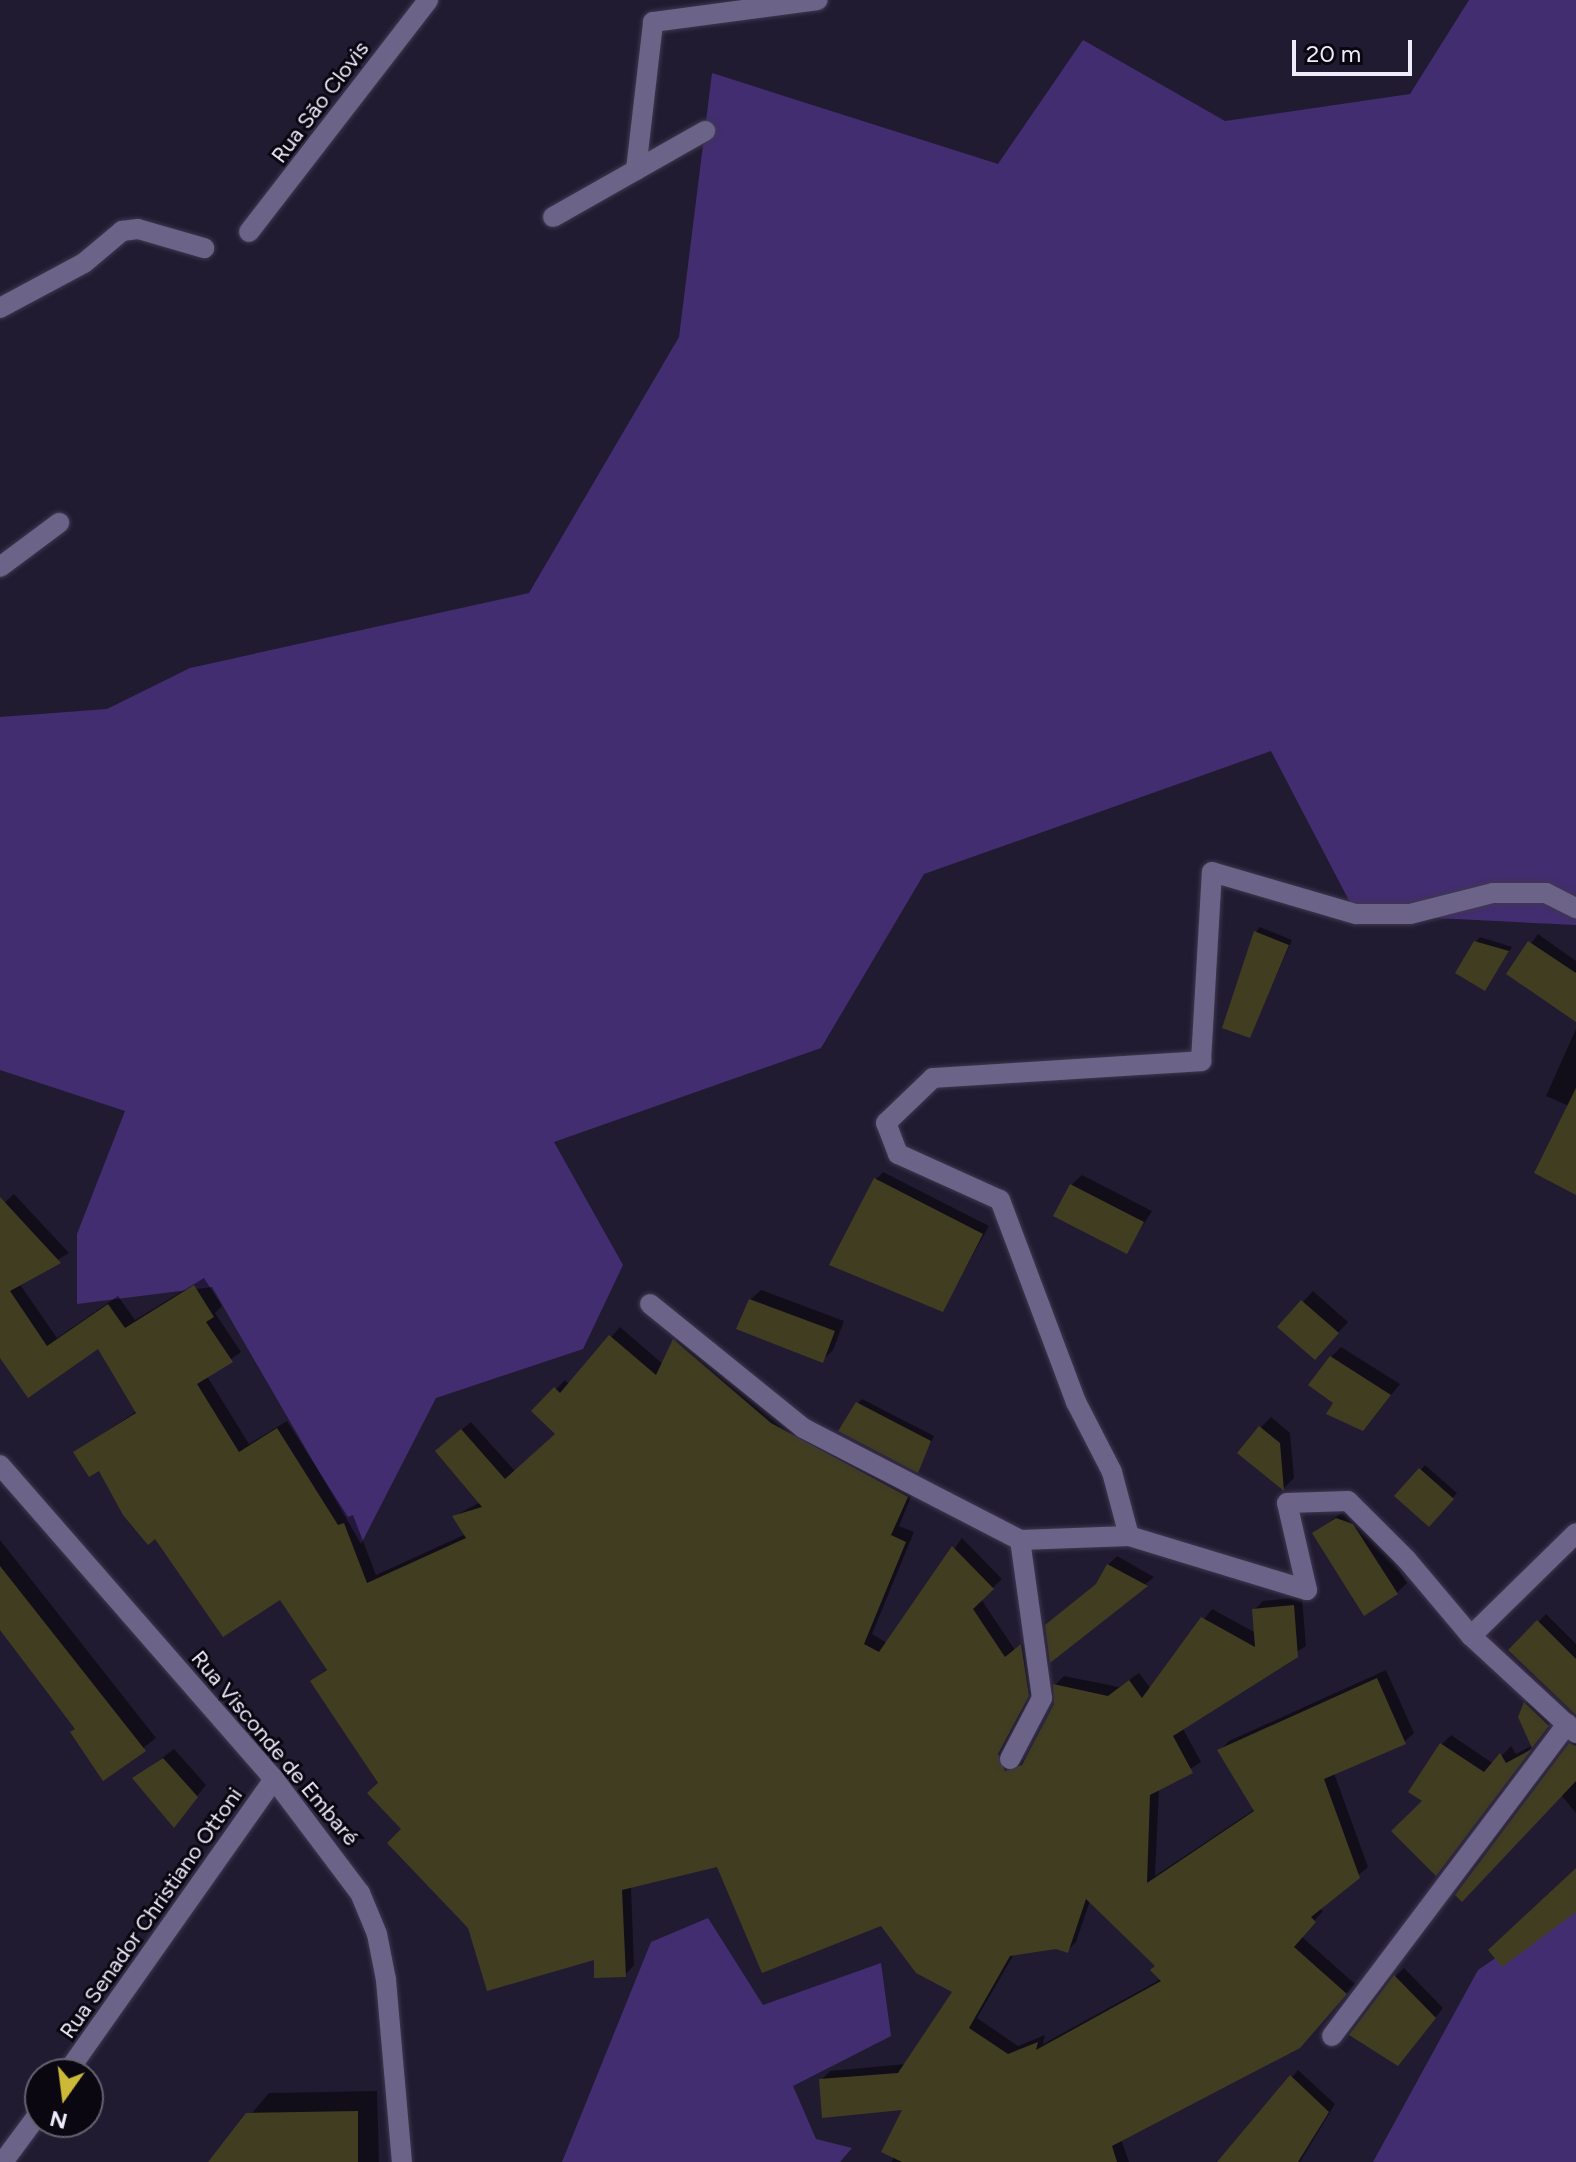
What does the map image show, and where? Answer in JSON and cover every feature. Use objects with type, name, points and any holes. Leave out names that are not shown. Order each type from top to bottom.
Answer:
[{"type":"street","name":"Rua São Clovis","points":[[249,232],[428,0]]},
{"type":"street","points":[[636,170],[653,22],[818,0]]},
{"type":"street","points":[[553,217],[705,131]]},
{"type":"street","points":[[0,308],[84,263],[122,231],[138,229],[204,248]]},
{"type":"street","points":[[0,567],[59,523]]},
{"type":"street","points":[[1129,1536],[1112,1472],[1076,1402],[1000,1200],[898,1154],[886,1123],[933,1078],[1201,1061],[1212,872],[1356,914],[1410,914],[1493,893],[1546,893],[1576,908]]},
{"type":"street","points":[[650,1304],[803,1428],[1020,1540],[1129,1536],[1307,1590],[1287,1503],[1348,1501],[1407,1560],[1471,1636],[1572,1728],[1332,2036]]},
{"type":"street","name":"Rua Visconde de Embaré","points":[[0,1465],[274,1779],[360,1893],[377,1934],[397,2073],[402,2162]]},
{"type":"street","points":[[1471,1636],[1576,1533]]},
{"type":"street","points":[[1010,1759],[1042,1698],[1020,1540]]},
{"type":"street","name":"Rua Senador Christiano Ottoni","points":[[77,2058],[274,1779]]},
{"type":"street","points":[[3,2162],[24,2134]]},
{"type":"shaded area","points":[[1469,0],[1576,0],[1576,925],[1356,914],[1271,751],[924,874],[821,1048],[554,1142],[623,1265],[583,1349],[436,1398],[361,1544],[212,1287],[77,1304],[77,1234],[125,1111],[0,1070],[0,717],[107,709],[190,668],[529,593],[679,337],[712,73],[998,164],[1083,40],[1225,121],[1410,94]]},
{"type":"shaded area","points":[[1576,1903],[1576,2162],[1373,2162],[1478,1970]]},
{"type":"shaded area","points":[[708,1918],[763,2005],[881,1963],[891,2036],[793,2086],[816,2139],[852,2148],[840,2162],[562,2162],[651,1942]]},
{"type":"building","points":[[1254,931],[1289,945],[1250,1038],[1222,1028]]},
{"type":"building","points":[[1474,941],[1509,951],[1485,991],[1455,973]]},
{"type":"building","points":[[1528,941],[1576,973],[1576,1022],[1506,974]]},
{"type":"building","points":[[1576,1088],[1576,1195],[1534,1173]]},
{"type":"building","points":[[874,1178],[983,1234],[943,1312],[829,1265]]},
{"type":"building","points":[[1070,1184],[1144,1222],[1127,1254],[1053,1216]]},
{"type":"building","points":[[0,1197],[61,1263],[10,1291],[47,1346],[108,1304],[125,1328],[194,1285],[214,1317],[206,1322],[233,1362],[197,1384],[239,1452],[277,1428],[338,1525],[344,1523],[367,1583],[466,1538],[452,1516],[482,1507],[435,1451],[461,1429],[505,1479],[555,1434],[531,1411],[554,1387],[560,1393],[609,1335],[656,1375],[673,1339],[771,1423],[908,1497],[891,1535],[906,1542],[864,1644],[879,1652],[952,1546],[994,1589],[973,1609],[1005,1657],[1021,1644],[1029,1696],[998,1754],[1005,1771],[1022,1765],[1054,1704],[1053,1684],[1108,1696],[1129,1680],[1142,1698],[1201,1617],[1255,1647],[1252,1609],[1294,1605],[1298,1657],[1173,1736],[1193,1773],[1150,1795],[1147,1883],[1254,1811],[1217,1750],[1377,1678],[1406,1744],[1324,1779],[1360,1878],[1311,1917],[1316,1922],[1294,1947],[1347,1994],[1300,2048],[1112,2146],[1117,2162],[902,2162],[881,2152],[902,2110],[822,2118],[819,2079],[898,2073],[952,1992],[916,1973],[881,1926],[762,1973],[717,1867],[622,1890],[626,1977],[594,1978],[594,1960],[487,1991],[468,1928],[387,1843],[401,1829],[367,1793],[378,1783],[310,1681],[327,1670],[280,1600],[223,1637],[155,1539],[148,1545],[123,1515],[99,1471],[89,1477],[73,1452],[136,1413],[98,1349],[28,1398],[0,1358]],"holes":[[[1086,1899],[1155,1966],[1150,1970],[1161,1981],[1036,2050],[1038,2042],[1008,2054],[969,2028],[1010,1956],[1056,1949],[1068,1953]]]},
{"type":"building","points":[[749,1299],[835,1331],[823,1363],[736,1329]]},
{"type":"building","points":[[1301,1300],[1339,1333],[1315,1360],[1277,1327]]},
{"type":"building","points":[[1330,1356],[1391,1395],[1363,1431],[1326,1414],[1333,1403],[1308,1385]]},
{"type":"building","points":[[856,1402],[931,1441],[918,1473],[838,1431]]},
{"type":"building","points":[[1259,1426],[1280,1443],[1284,1491],[1237,1453]]},
{"type":"building","points":[[1419,1468],[1454,1499],[1429,1527],[1394,1496]]},
{"type":"building","points":[[1336,1518],[1353,1524],[1398,1594],[1364,1616],[1312,1533]]},
{"type":"building","points":[[1107,1564],[1148,1586],[1050,1663],[1045,1625],[1096,1584]]},
{"type":"building","points":[[0,1566],[146,1751],[103,1781],[70,1732],[75,1729],[0,1630]]},
{"type":"building","points":[[1537,1620],[1576,1659],[1576,1715],[1508,1650]]},
{"type":"building","points":[[1524,1702],[1549,1726],[1532,1748],[1518,1717]]},
{"type":"building","points":[[1440,1743],[1484,1772],[1500,1753],[1506,1763],[1532,1749],[1436,1876],[1391,1831],[1422,1801],[1408,1792]]},
{"type":"building","points":[[1569,1743],[1576,1746],[1576,1781],[1462,1902],[1455,1895]]},
{"type":"building","points":[[163,1758],[198,1797],[174,1828],[132,1778]]},
{"type":"building","points":[[1576,1868],[1576,1912],[1502,1967],[1488,1950]]},
{"type":"building","points":[[1394,1975],[1436,2018],[1398,2066],[1349,2035]]},
{"type":"building","points":[[1290,2075],[1329,2112],[1298,2162],[1217,2162]]},
{"type":"building","points":[[358,2111],[358,2162],[208,2162],[246,2113]]}]
